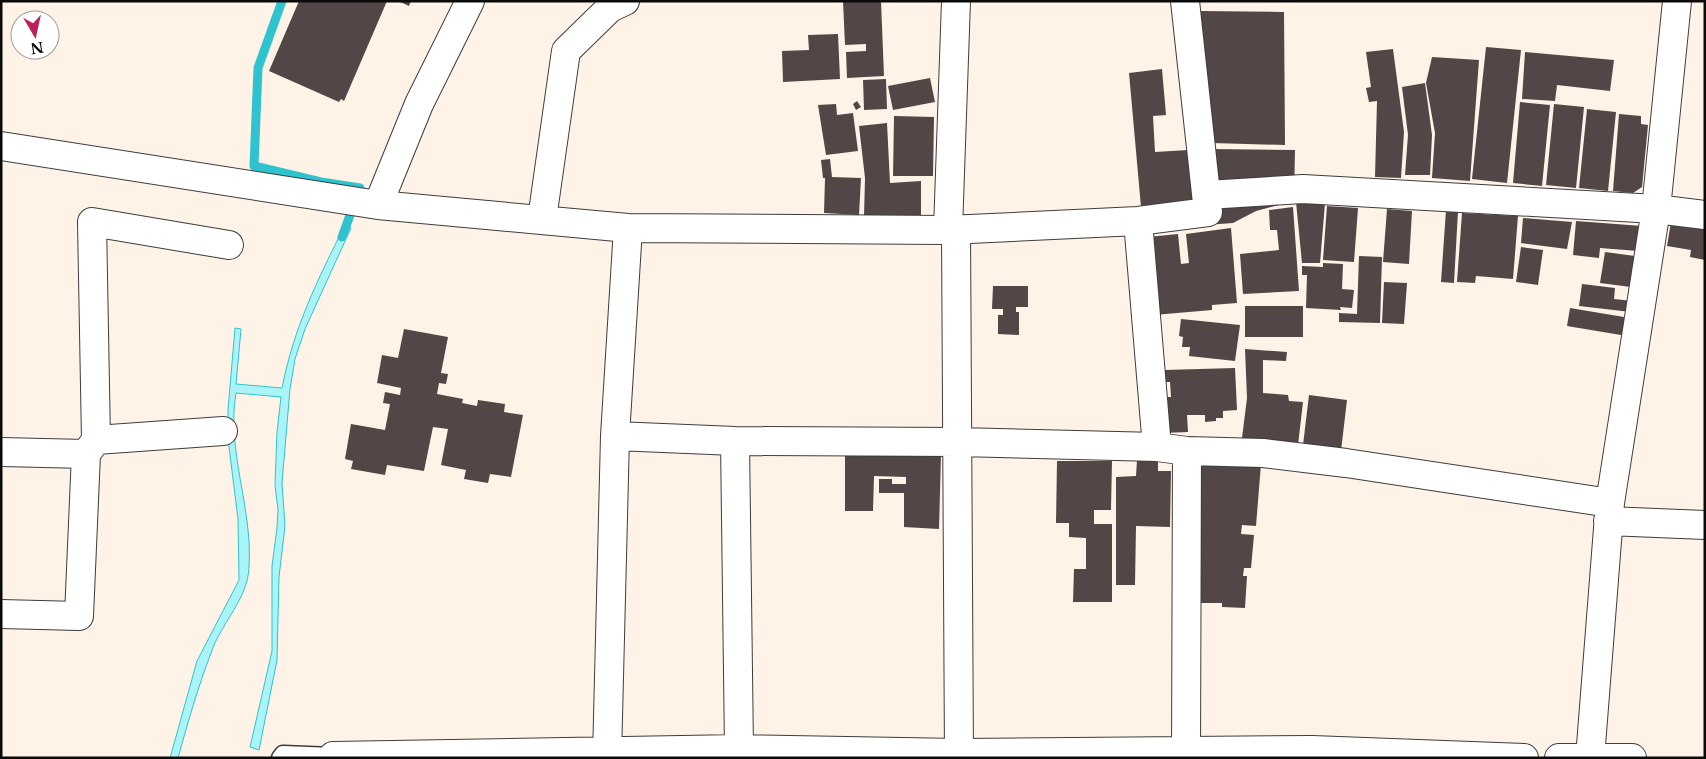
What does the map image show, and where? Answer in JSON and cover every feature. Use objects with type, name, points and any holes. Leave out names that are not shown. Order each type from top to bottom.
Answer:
[{"type":"street","points":[[378,205],[419,104],[470,1]]},
{"type":"street","points":[[542,219],[566,51],[610,8],[625,1]]},
{"type":"street","points":[[956,1],[952,230],[959,442],[959,755]]},
{"type":"street","points":[[1,146],[378,205],[628,228],[952,230],[1138,221],[1208,212],[1185,1]]},
{"type":"street","points":[[1590,757],[1609,512],[1656,209],[1677,1]]},
{"type":"street","points":[[1207,195],[1302,189],[1656,209],[1705,216]]},
{"type":"street","points":[[1138,221],[1157,447]]},
{"type":"street","points":[[1,614],[79,616],[91,447],[92,222],[228,245]]},
{"type":"street","points":[[607,755],[615,436],[628,228]]},
{"type":"street","points":[[1,452],[91,447],[223,431]]},
{"type":"street","points":[[615,436],[735,441],[959,442],[1157,447],[1187,451],[1263,453],[1346,463],[1609,512],[1705,525]]},
{"type":"street","points":[[735,441],[738,750]]},
{"type":"street","points":[[1186,754],[1187,451]]},
{"type":"street","points":[[333,757],[607,755],[738,750],[816,755],[959,755],[1186,754],[1312,750],[1524,758]]},
{"type":"street","points":[[1559,758],[1632,758]]},
{"type":"lane","points":[[280,758],[283,754],[333,757]]},
{"type":"water","points":[[345,225],[351,228],[305,329],[295,359],[290,389],[282,483],[285,526],[279,577],[277,660],[259,750],[250,747],[272,651],[272,566],[278,510],[275,485],[277,432],[281,397],[236,393],[234,436],[249,545],[247,579],[239,600],[215,642],[197,692],[178,758],[170,758],[197,661],[239,580],[238,519],[228,439],[228,410],[235,328],[241,329],[236,384],[282,388],[300,324],[316,285]]},
{"type":"building","points":[[299,1],[387,1],[344,101],[341,99],[339,102],[269,71]]},
{"type":"building","points":[[398,1],[411,1],[409,6]]},
{"type":"building","points":[[843,1],[881,1],[884,76],[847,78],[846,52],[866,51],[866,44],[845,45]]},
{"type":"building","points":[[1198,11],[1284,12],[1285,145],[1212,143]]},
{"type":"building","points":[[838,34],[840,79],[783,82],[782,51],[809,50],[808,35]]},
{"type":"building","points":[[1486,47],[1521,50],[1507,183],[1472,179]]},
{"type":"building","points":[[1393,49],[1404,132],[1401,178],[1375,177],[1377,101],[1369,102],[1366,88],[1371,87],[1366,52]]},
{"type":"building","points":[[1525,52],[1614,60],[1610,91],[1557,85],[1555,101],[1522,99]]},
{"type":"building","points":[[1432,57],[1479,60],[1470,181],[1432,178],[1435,133],[1426,83]]},
{"type":"building","points":[[1162,69],[1166,115],[1153,116],[1155,152],[1188,150],[1196,202],[1141,207],[1129,73]]},
{"type":"building","points":[[930,78],[935,102],[893,110],[888,86]]},
{"type":"building","points":[[886,79],[887,109],[864,110],[863,80]]},
{"type":"building","points":[[1425,83],[1432,135],[1430,175],[1405,175],[1408,135],[1402,87]]},
{"type":"building","points":[[857,101],[861,107],[856,110],[853,104]]},
{"type":"building","points":[[1520,102],[1550,105],[1542,186],[1513,183]]},
{"type":"building","points":[[836,104],[837,115],[853,113],[858,151],[826,155],[818,105]]},
{"type":"building","points":[[1554,104],[1584,107],[1576,188],[1546,185]]},
{"type":"building","points":[[1587,109],[1616,112],[1608,191],[1579,188]]},
{"type":"building","points":[[1619,114],[1641,116],[1641,124],[1648,125],[1642,187],[1633,193],[1613,191]]},
{"type":"building","points":[[894,116],[934,117],[933,176],[893,176]]},
{"type":"building","points":[[887,123],[890,183],[921,181],[921,217],[864,216],[865,178],[859,126]]},
{"type":"building","points":[[1211,149],[1295,150],[1294,201],[1256,211],[1233,223],[1206,225]]},
{"type":"building","points":[[830,159],[832,177],[861,178],[859,215],[824,213],[825,178],[823,178],[821,160]]},
{"type":"building","points":[[1296,202],[1325,203],[1320,263],[1302,263]]},
{"type":"building","points":[[1327,206],[1358,208],[1354,262],[1323,260]]},
{"type":"building","points":[[1293,207],[1299,291],[1243,294],[1240,254],[1279,250],[1277,230],[1270,230],[1269,210]]},
{"type":"building","points":[[1387,209],[1412,211],[1409,264],[1383,262]]},
{"type":"building","points":[[1446,210],[1458,211],[1454,283],[1441,282]]},
{"type":"building","points":[[1462,213],[1518,216],[1513,279],[1476,276],[1475,283],[1457,282]]},
{"type":"building","points":[[1523,218],[1572,222],[1567,249],[1521,243]]},
{"type":"building","points":[[1576,221],[1642,226],[1638,251],[1600,248],[1599,258],[1573,255]]},
{"type":"building","points":[[1671,222],[1705,228],[1705,260],[1690,257],[1691,250],[1667,246]]},
{"type":"building","points":[[1231,228],[1237,303],[1212,305],[1212,310],[1154,315],[1148,237],[1178,234],[1181,264],[1189,263],[1186,234]]},
{"type":"building","points":[[1521,247],[1543,250],[1538,285],[1516,282]]},
{"type":"building","points":[[1605,252],[1635,256],[1631,287],[1600,283]]},
{"type":"building","points":[[1359,256],[1382,257],[1380,323],[1339,322],[1339,313],[1357,314]]},
{"type":"building","points":[[1323,263],[1343,264],[1342,289],[1354,290],[1352,308],[1340,307],[1341,310],[1306,308],[1307,275],[1302,275],[1302,266],[1323,267]]},
{"type":"building","points":[[1384,282],[1407,283],[1404,324],[1382,323]]},
{"type":"building","points":[[1582,284],[1615,288],[1614,299],[1633,301],[1631,312],[1579,306]]},
{"type":"building","points":[[993,286],[1028,286],[1028,307],[1016,307],[1016,312],[1019,312],[1019,335],[998,334],[998,315],[1003,315],[1003,309],[992,309]]},
{"type":"building","points":[[1245,306],[1303,306],[1303,337],[1245,337]]},
{"type":"building","points":[[1570,308],[1630,318],[1627,336],[1567,326]]},
{"type":"building","points":[[1181,319],[1240,325],[1235,361],[1189,356],[1190,347],[1182,347],[1183,337],[1179,336]]},
{"type":"building","points":[[404,329],[448,337],[441,373],[448,374],[446,384],[439,383],[437,394],[463,399],[462,403],[477,406],[478,400],[505,404],[504,412],[523,415],[511,477],[490,474],[488,483],[464,479],[466,470],[441,465],[448,429],[433,427],[424,471],[387,465],[385,475],[351,469],[353,461],[345,459],[351,424],[385,430],[390,404],[383,403],[385,392],[400,395],[401,388],[377,383],[382,355],[398,358]]},
{"type":"building","points":[[1245,349],[1287,352],[1286,361],[1263,360],[1263,393],[1288,395],[1289,401],[1303,402],[1298,445],[1242,438],[1247,398]]},
{"type":"building","points":[[1235,368],[1237,410],[1223,411],[1223,418],[1216,418],[1216,421],[1205,422],[1205,415],[1187,415],[1188,432],[1163,433],[1162,397],[1171,397],[1170,382],[1164,382],[1164,370]]},
{"type":"building","points":[[1309,395],[1347,400],[1341,451],[1303,445]]},
{"type":"building","points":[[845,454],[941,455],[939,529],[904,527],[904,493],[879,493],[879,479],[892,479],[892,484],[906,484],[906,477],[874,476],[873,511],[845,511]]},
{"type":"building","points":[[1137,460],[1158,460],[1158,471],[1171,471],[1170,527],[1136,526],[1135,585],[1116,585],[1116,477],[1136,476]]},
{"type":"building","points":[[1195,460],[1261,464],[1256,526],[1242,525],[1241,534],[1254,535],[1251,568],[1244,568],[1243,576],[1247,576],[1245,608],[1222,607],[1222,603],[1197,603]]},
{"type":"building","points":[[1057,461],[1112,461],[1111,510],[1094,510],[1094,524],[1112,524],[1112,602],[1073,602],[1074,569],[1086,569],[1086,538],[1069,537],[1069,523],[1056,523]]},
{"type":"waterway","points":[[282,1],[258,68],[254,166],[321,182],[360,188],[342,237]]}]
